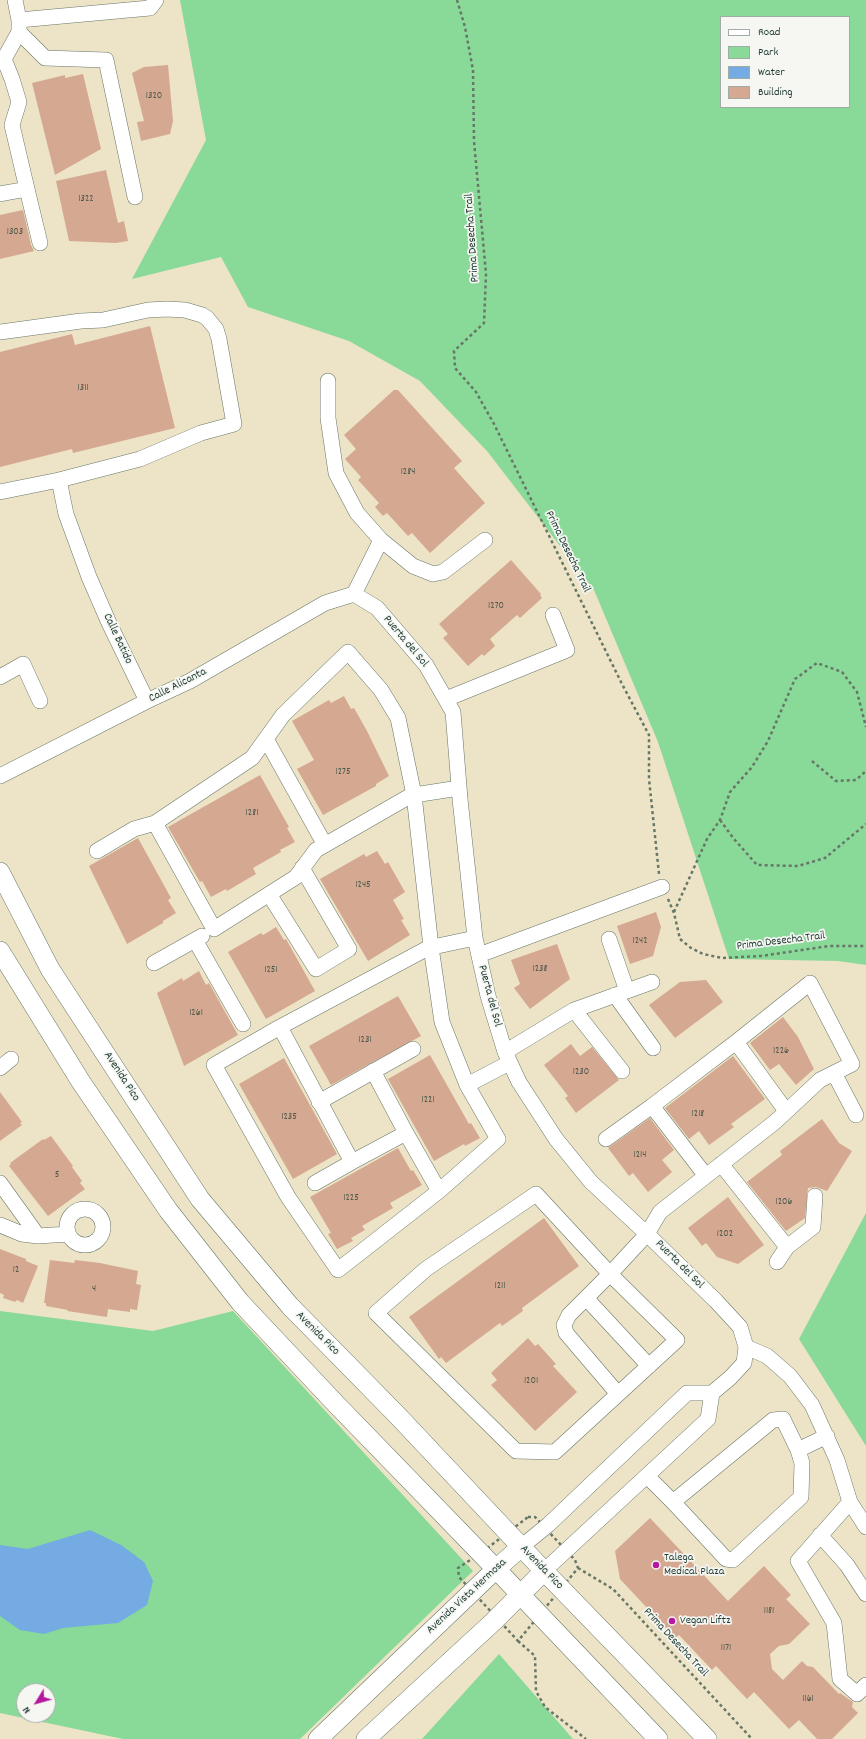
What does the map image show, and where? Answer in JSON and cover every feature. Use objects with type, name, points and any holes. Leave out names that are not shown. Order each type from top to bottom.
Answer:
[{"type":"main road","name":"Avenida Pico","points":[[0,872],[50,969],[200,1199],[290,1306],[398,1416],[521,1548],[707,1739]]},
{"type":"main road","points":[[0,951],[81,1082],[146,1178],[168,1210],[240,1302],[658,1739]]},
{"type":"main road","name":"Avenida Vista Hermosa","points":[[318,1739],[496,1568],[521,1548]]},
{"type":"main road","points":[[366,1739],[544,1571]]},
{"type":"street","points":[[15,0],[19,26],[45,58],[106,60],[136,197]]},
{"type":"street","points":[[19,26],[150,8],[156,0]]},
{"type":"street","points":[[19,26],[2,59],[12,79],[19,102],[12,125],[40,243]]},
{"type":"street","points":[[0,194],[27,189]]},
{"type":"street","points":[[0,332],[81,321],[103,320],[148,310],[185,310],[202,315],[207,318],[216,329],[222,353],[234,424],[201,433],[134,460],[59,480],[0,492]]},
{"type":"street","points":[[328,381],[328,418],[336,473],[356,513],[381,540],[413,566],[433,574],[443,572],[485,540]]},
{"type":"street","name":"Calle Batido","points":[[59,480],[66,514],[89,577],[147,701]]},
{"type":"street","points":[[354,594],[381,540]]},
{"type":"street","name":"Puerta del Sol","points":[[354,594],[377,608],[426,665],[453,712],[459,788],[475,938],[488,996],[507,1058],[519,1082],[556,1139],[591,1182],[647,1234],[740,1327],[746,1347]]},
{"type":"street","name":"Calle Alicanta","points":[[0,776],[147,701],[190,681],[325,603],[354,594]]},
{"type":"street","points":[[446,699],[567,650],[553,615]]},
{"type":"street","points":[[97,851],[134,829],[155,823],[252,758],[283,715],[348,652],[381,690],[398,718],[414,796],[431,947],[442,1022],[467,1085],[498,1139],[439,1191],[338,1270],[288,1197],[214,1065],[280,1027],[431,947],[475,938]]},
{"type":"street","points":[[0,677],[23,664],[40,700]]},
{"type":"street","points":[[266,739],[325,845]]},
{"type":"street","points":[[154,963],[214,929],[296,877],[316,850],[410,796],[459,788]]},
{"type":"street","points":[[155,823],[214,929]]},
{"type":"street","points":[[269,894],[316,969],[349,949],[302,868]]},
{"type":"street","points":[[479,954],[662,887]]},
{"type":"street","points":[[609,939],[621,993],[653,1048]]},
{"type":"street","points":[[195,940],[243,1024]]},
{"type":"street","points":[[467,1085],[574,1010],[652,982]]},
{"type":"street","points":[[606,1139],[736,1042],[810,983],[852,1064],[820,1080],[775,1122],[660,1212],[647,1234],[569,1315],[564,1325],[566,1333],[618,1394]]},
{"type":"street","points":[[574,1010],[622,1071]]},
{"type":"street","points":[[280,1027],[352,1162]]},
{"type":"street","points":[[736,1042],[786,1111]]},
{"type":"street","points":[[319,1102],[413,1049]]},
{"type":"street","points":[[373,1071],[439,1191]]},
{"type":"street","points":[[834,1073],[856,1115]]},
{"type":"street","points":[[652,1106],[706,1176]]},
{"type":"street","points":[[315,1183],[406,1133]]},
{"type":"street","points":[[721,1164],[787,1247]]},
{"type":"street","points":[[0,1183],[38,1236]]},
{"type":"street","points":[[536,1194],[610,1274],[677,1340],[555,1452],[516,1451],[376,1313],[426,1269],[536,1194]]},
{"type":"street","points":[[777,1262],[787,1247],[813,1227],[815,1196]]},
{"type":"street","points":[[0,1225],[22,1234],[38,1236],[68,1234]]},
{"type":"street","points":[[586,1298],[649,1366]]},
{"type":"street","points":[[544,1571],[708,1420],[712,1393],[730,1378],[744,1363],[746,1347],[767,1356],[790,1376],[812,1405],[837,1460],[850,1502],[866,1527]]},
{"type":"street","name":"Avenida Vista Hermosa","points":[[521,1548],[548,1525],[687,1393],[712,1393]]},
{"type":"street","points":[[648,1476],[726,1559],[734,1560],[801,1497],[802,1463],[798,1450],[783,1419],[774,1420],[673,1502]]},
{"type":"street","points":[[798,1450],[827,1436]]},
{"type":"street","points":[[850,1502],[798,1561],[834,1623],[840,1679],[857,1694],[866,1685]]},
{"type":"street","points":[[820,1536],[847,1565],[866,1594]]},
{"type":"path","name":"Prima Desecha Trail","points":[[457,0],[465,27],[473,70],[474,141],[486,274],[484,322],[454,351],[455,368],[476,392],[494,424],[622,684],[649,735],[649,779],[658,873],[662,887],[674,913],[680,939],[697,951],[722,958],[761,956],[829,946],[866,946]]},
{"type":"path","points":[[674,913],[707,839],[720,820],[730,792],[752,767],[768,741],[795,679],[817,663],[842,672],[857,692],[866,727]]},
{"type":"path","points":[[812,761],[836,781],[856,780],[866,771]]},
{"type":"path","points":[[720,820],[734,839],[757,865],[798,866],[825,858],[866,824]]},
{"type":"path","name":"Prima Desecha Trail","points":[[578,1568],[613,1589],[752,1739]]},
{"type":"path","points":[[518,1641],[534,1656],[536,1691],[545,1707],[586,1739]]},
{"type":"green space","points":[[180,0],[866,0],[866,965],[838,961],[729,959],[658,742],[594,590],[487,451],[420,381],[349,341],[248,307],[221,257],[132,279],[206,140]]},
{"type":"green space","points":[[866,1213],[866,1446],[799,1339]]},
{"type":"green space","points":[[0,1311],[153,1331],[233,1311],[473,1571],[300,1739],[123,1739],[47,1723],[56,1723],[56,1683],[16,1683],[16,1716],[0,1713]]},
{"type":"green space","points":[[499,1654],[573,1739],[422,1739]]},
{"type":"water","points":[[90,1530],[121,1545],[144,1562],[153,1581],[147,1605],[118,1623],[63,1628],[44,1634],[20,1630],[0,1616],[0,1545],[28,1549]]},
{"type":"building","points":[[168,65],[173,121],[170,134],[141,141],[137,122],[144,121],[132,73],[144,67]]},
{"type":"building","points":[[83,74],[101,149],[55,175],[32,83],[65,75],[65,78]]},
{"type":"building","points":[[106,170],[118,223],[124,221],[128,241],[116,243],[69,241],[56,181]]},
{"type":"building","points":[[23,210],[31,245],[34,251],[0,259],[0,215]]},
{"type":"building","points":[[150,326],[175,428],[73,453],[72,449],[0,467],[0,352],[72,334],[75,345]]},
{"type":"building","points":[[394,390],[398,390],[462,461],[454,468],[485,503],[430,553],[412,533],[408,536],[387,513],[383,516],[375,507],[379,503],[358,480],[361,477],[345,459],[356,449],[344,435]]},
{"type":"building","points":[[511,560],[541,594],[540,595],[542,598],[520,618],[517,615],[490,639],[495,646],[484,656],[482,654],[468,666],[443,638],[448,634],[439,624]]},
{"type":"building","points":[[344,696],[351,709],[354,708],[367,731],[389,776],[376,784],[376,786],[323,815],[297,769],[314,760],[292,721],[329,700],[331,703]]},
{"type":"building","points":[[260,775],[289,827],[287,828],[295,842],[253,868],[256,874],[227,891],[226,889],[211,897],[202,881],[200,882],[168,827]]},
{"type":"building","points":[[138,838],[171,898],[168,900],[176,913],[163,921],[163,923],[127,944],[89,866]]},
{"type":"building","points":[[377,851],[385,864],[388,862],[405,892],[393,900],[404,919],[401,920],[410,935],[368,961],[320,879],[364,854],[366,857]]},
{"type":"building","points":[[656,912],[661,927],[653,956],[630,964],[617,926]]},
{"type":"building","points":[[276,927],[284,940],[286,939],[315,991],[266,1019],[228,952],[261,933],[263,935]]},
{"type":"building","points":[[557,944],[570,979],[530,1009],[514,988],[520,984],[511,960]]},
{"type":"building","points":[[199,971],[206,985],[209,983],[238,1035],[184,1066],[157,993],[182,978],[183,981]]},
{"type":"building","points":[[706,980],[723,1002],[675,1038],[649,1005],[680,982]]},
{"type":"building","points":[[398,996],[421,1036],[331,1085],[309,1046]]},
{"type":"building","points":[[783,1017],[798,1037],[814,1069],[796,1085],[779,1064],[770,1070],[750,1043]]},
{"type":"building","points":[[571,1044],[580,1056],[592,1047],[619,1080],[576,1113],[565,1098],[568,1096],[544,1065]]},
{"type":"building","points":[[430,1055],[469,1124],[471,1123],[480,1138],[465,1146],[464,1144],[434,1161],[388,1079]]},
{"type":"building","points":[[733,1056],[765,1099],[731,1124],[734,1127],[709,1145],[699,1131],[689,1139],[665,1108]]},
{"type":"building","points":[[284,1058],[337,1154],[293,1179],[239,1084]]},
{"type":"building","points":[[0,1092],[22,1122],[20,1123],[22,1125],[0,1141]]},
{"type":"building","points":[[650,1118],[674,1150],[662,1160],[672,1172],[648,1192],[633,1173],[629,1176],[608,1148]]},
{"type":"building","points":[[822,1119],[839,1143],[852,1151],[827,1191],[816,1187],[808,1188],[805,1218],[786,1231],[747,1182],[782,1155],[780,1151]]},
{"type":"building","points":[[51,1136],[73,1166],[72,1167],[82,1181],[80,1183],[85,1189],[48,1216],[9,1166],[11,1164],[10,1163],[43,1139],[44,1140]]},
{"type":"building","points":[[398,1148],[411,1171],[413,1170],[422,1185],[390,1203],[393,1208],[362,1226],[365,1230],[351,1238],[353,1241],[337,1249],[328,1234],[331,1233],[310,1197]]},
{"type":"building","points":[[728,1197],[764,1245],[738,1264],[717,1257],[706,1243],[702,1246],[688,1228]]},
{"type":"building","points":[[544,1218],[579,1266],[522,1308],[523,1311],[502,1326],[500,1323],[446,1363],[441,1357],[439,1359],[409,1317]]},
{"type":"building","points":[[0,1249],[26,1259],[26,1261],[38,1266],[23,1303],[17,1300],[15,1302],[3,1298],[4,1295],[0,1293]]},
{"type":"building","points":[[50,1260],[74,1263],[75,1260],[100,1263],[138,1271],[136,1284],[141,1285],[137,1310],[130,1309],[130,1312],[108,1309],[107,1317],[46,1306],[46,1303],[44,1303]]},
{"type":"building","points":[[528,1338],[535,1346],[538,1344],[556,1364],[553,1366],[577,1392],[535,1431],[491,1385],[497,1380],[491,1373]]},
{"type":"building","points":[[650,1518],[728,1601],[764,1566],[791,1595],[786,1599],[810,1624],[789,1644],[779,1646],[770,1654],[772,1669],[783,1680],[802,1661],[807,1666],[813,1667],[839,1694],[840,1693],[853,1702],[852,1707],[858,1713],[832,1739],[817,1739],[799,1720],[789,1729],[754,1692],[747,1699],[716,1666],[712,1670],[679,1635],[675,1638],[620,1579],[615,1551]]},
{"type":"place","name":"Talega Medical Plaza","points":[[656,1565]]},
{"type":"place","name":"Vegan Liftz","points":[[672,1621]]}]
